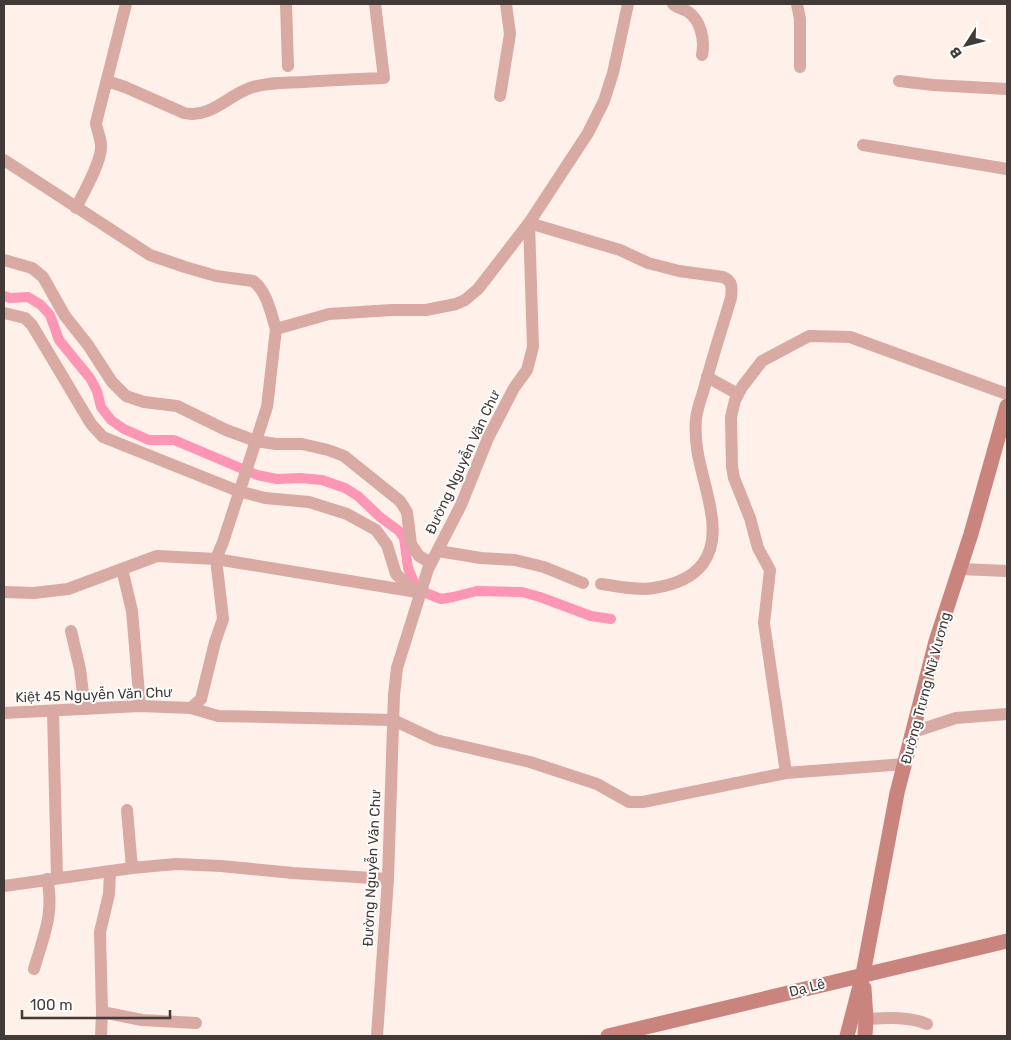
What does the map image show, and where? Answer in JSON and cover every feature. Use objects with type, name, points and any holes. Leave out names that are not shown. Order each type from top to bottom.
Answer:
[{"type":"street","points":[[76,208],[101,151],[101,141],[96,123],[126,4]]},
{"type":"street","points":[[286,4],[288,66]]},
{"type":"street","points":[[106,81],[125,86],[184,113],[192,114],[205,113],[242,91],[258,86],[289,82],[384,78],[375,4]]},
{"type":"street","points":[[500,96],[510,34],[506,4]]},
{"type":"street","points":[[276,329],[329,314],[426,310],[456,304],[465,300],[478,289],[530,223],[588,133],[604,101],[613,73],[628,4]]},
{"type":"street","points":[[673,4],[688,12],[698,26],[704,40],[702,55]]},
{"type":"street","points":[[797,4],[800,18],[800,67]]},
{"type":"street","points":[[899,81],[1007,89]]},
{"type":"street","points":[[863,145],[1007,169]]},
{"type":"street","points":[[4,160],[150,255],[216,276],[253,281],[261,288],[276,329],[266,407],[250,461],[216,559],[223,619],[214,642],[201,699],[191,708]]},
{"type":"street","points":[[530,223],[620,250],[648,263],[679,271],[728,279],[731,283],[731,298],[711,379],[696,418],[696,454],[713,524],[712,544],[705,561],[700,569],[692,575],[677,582],[654,588],[635,589],[602,584]]},
{"type":"street","name":"Đường Nguyễn Văn Chư","points":[[377,1036],[388,879],[394,694],[397,668],[429,566],[461,505],[488,438],[514,388],[527,370],[533,347],[530,223]]},
{"type":"street","points":[[4,260],[32,268],[43,277],[65,316],[88,345],[112,382],[126,396],[144,402],[177,406],[226,430],[256,442],[309,446],[336,452],[351,461],[400,501],[407,512],[411,544],[429,566]]},
{"type":"street","points":[[4,313],[24,318],[32,325],[91,424],[103,437],[264,498],[308,502],[347,514],[376,530],[386,546],[396,574],[408,585],[421,589]]},
{"type":"street","points":[[786,773],[764,623],[770,570],[758,548],[750,518],[734,478],[732,467],[730,425],[735,392],[762,360],[809,336],[850,337],[1007,394]]},
{"type":"street","points":[[711,379],[735,392]]},
{"type":"street","name":"Đường Trưng Nữ Vương","points":[[863,974],[897,793],[936,641],[960,570],[1007,406]]},
{"type":"street","points":[[438,551],[523,562],[544,567],[584,582]]},
{"type":"street","points":[[4,592],[34,594],[68,589],[157,556],[216,559],[421,589]]},
{"type":"street","points":[[122,569],[132,611],[140,706]]},
{"type":"street","points":[[960,570],[1007,571]]},
{"type":"street","points":[[71,631],[80,669],[85,709]]},
{"type":"street","name":"Kiệt 45 Nguyễn Văn Chư","points":[[4,713],[140,706],[191,708],[218,716],[393,720]]},
{"type":"street","points":[[34,969],[50,911],[52,879],[53,710]]},
{"type":"street","points":[[913,732],[956,718],[1007,714]]},
{"type":"street","points":[[393,720],[436,740],[530,762],[597,784],[629,802],[643,802],[786,773],[905,764]]},
{"type":"street","points":[[127,810],[132,868]]},
{"type":"street","points":[[4,886],[132,868],[176,864],[388,879]]},
{"type":"street","points":[[101,1036],[100,932],[109,894],[110,872]]},
{"type":"street","name":"Dạ Lê","points":[[608,1036],[1007,940]]},
{"type":"street","points":[[863,974],[866,1019],[864,1036]]},
{"type":"street","points":[[847,1036],[863,974]]},
{"type":"street","points":[[102,1012],[142,1020],[196,1023]]},
{"type":"street","points":[[866,1019],[898,1018],[927,1024]]},
{"type":"waterway","points":[[4,296],[10,298],[28,297],[41,305],[50,315],[59,340],[90,378],[97,391],[101,407],[111,420],[124,429],[149,440],[174,440],[257,475],[277,479],[300,478],[322,480],[345,488],[358,496],[380,517],[399,531],[404,538],[408,568],[417,587],[426,593],[441,599],[477,591],[522,592],[591,616],[611,619]]}]
